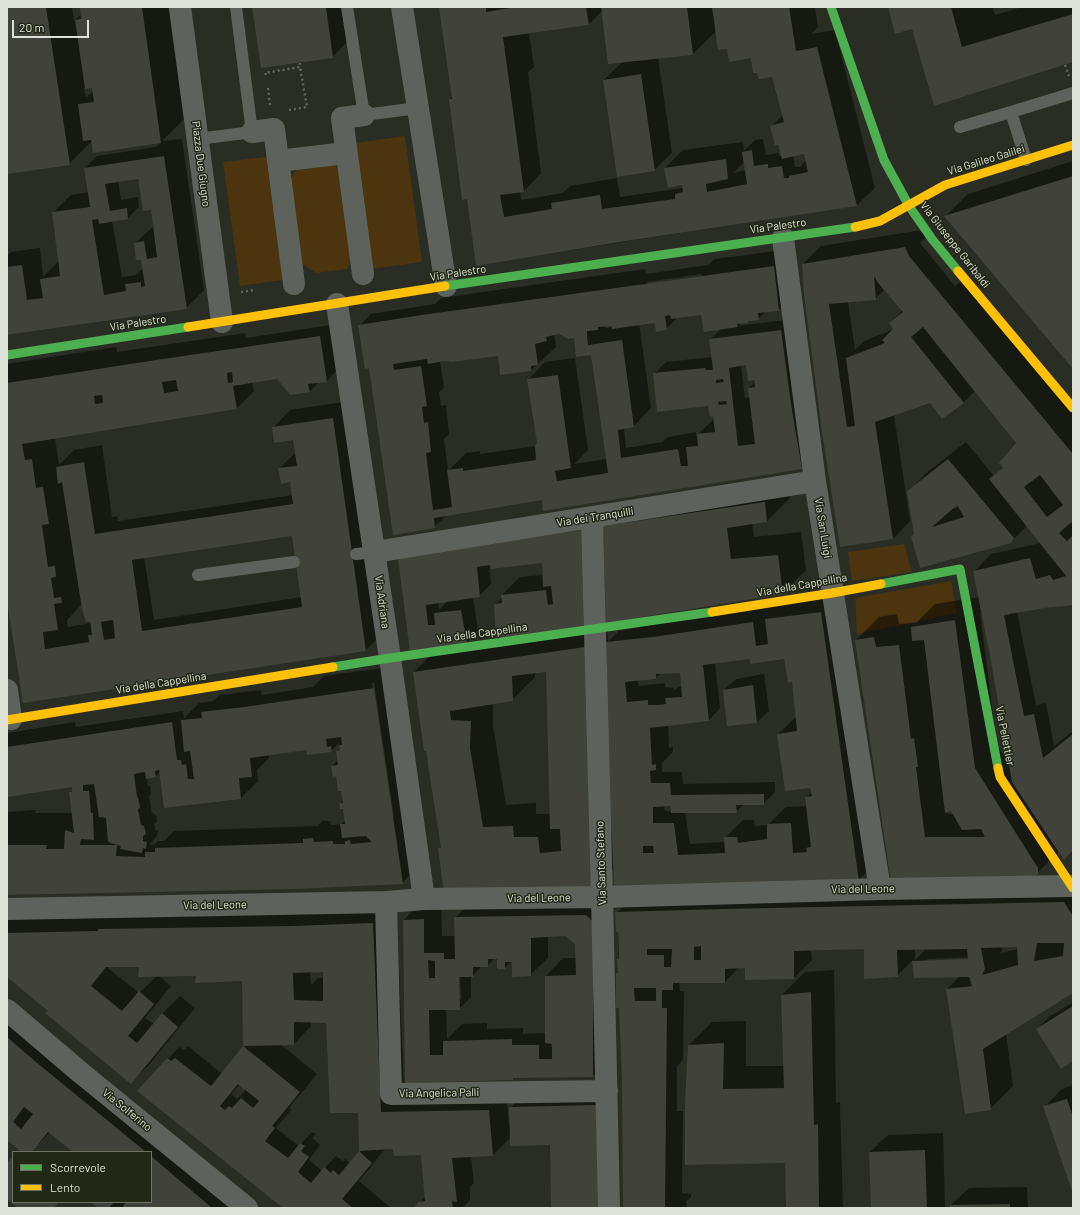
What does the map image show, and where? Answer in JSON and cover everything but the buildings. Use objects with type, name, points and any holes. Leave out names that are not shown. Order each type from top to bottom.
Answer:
[{"type":"street","name":"Piazza Due Giugno","points":[[180,7],[222,322]]},
{"type":"street","points":[[402,7],[446,286]]},
{"type":"street","name":"Via Giuseppe Garibaldi","points":[[831,7],[884,160],[909,206],[932,239],[1073,408]]},
{"type":"street","points":[[363,274],[342,118],[364,115]]},
{"type":"street","points":[[252,132],[273,121],[294,284]]},
{"type":"street","name":"Via Galileo Galilei","points":[[909,206],[945,185],[1073,145]]},
{"type":"street","points":[[278,161],[346,153]]},
{"type":"street","name":"Via Palestro","points":[[7,355],[446,286],[862,226],[880,221],[909,206]]},
{"type":"street","name":"Via San Luigi","points":[[783,238],[815,481],[880,889]]},
{"type":"street","name":"Via Adriana","points":[[337,304],[366,553],[390,658],[424,900]]},
{"type":"street","name":"Via dei Tranquilli","points":[[366,553],[592,518],[815,481]]},
{"type":"street","name":"Via Santo Stefano","points":[[592,518],[609,1208]]},
{"type":"street","name":"Via della Cappellina","points":[[9,720],[390,658],[670,619],[832,593],[960,569]]},
{"type":"street","name":"Via Pellettier","points":[[960,569],[1000,777],[1072,887]]},
{"type":"street","points":[[7,690],[9,720]]},
{"type":"street","name":"Via del Leone","points":[[7,909],[386,902],[880,889],[1072,887]]},
{"type":"street","name":"Via Angelica Palli","points":[[386,902],[391,1094],[607,1092]]},
{"type":"street","name":"Via Solferino","points":[[7,1010],[81,1073],[247,1208]]},
{"type":"lane","points":[[198,139],[252,132],[236,7]]},
{"type":"lane","points":[[347,7],[364,115],[418,108]]},
{"type":"lane","points":[[960,127],[1073,93]]},
{"type":"lane","points":[[1011,112],[1026,160]]},
{"type":"lane","points":[[198,575],[294,562]]},
{"type":"path","points":[[268,87],[273,121],[307,107],[300,63]]},
{"type":"path","points":[[1065,65],[1067,71]]},
{"type":"path","points":[[267,81],[265,73],[300,67]]},
{"type":"shaded area","points":[[405,136],[422,262],[364,270],[348,144]]},
{"type":"shaded area","points":[[273,156],[289,279],[240,286],[223,162]]},
{"type":"shaded area","points":[[328,159],[347,177],[355,253],[347,269],[316,273],[296,260],[286,187],[301,162]]},
{"type":"shaded area","points":[[904,544],[912,572],[852,581],[848,552]]},
{"type":"shaded area","points":[[951,581],[957,613],[857,634],[855,598]]},
{"type":"traffic: fast","points":[[831,7],[884,160],[909,206],[932,239],[958,271]]},
{"type":"traffic: fast","points":[[445,286],[855,227]]},
{"type":"traffic: fast","points":[[7,355],[188,327]]},
{"type":"traffic: fast","points":[[881,584],[960,569],[998,768]]},
{"type":"traffic: fast","points":[[333,667],[712,612]]},
{"type":"traffic: slow","points":[[855,227],[880,221],[945,185],[1073,145]]},
{"type":"traffic: slow","points":[[958,271],[1073,408]]},
{"type":"traffic: slow","points":[[188,327],[445,286]]},
{"type":"traffic: slow","points":[[712,612],[881,584]]},
{"type":"traffic: slow","points":[[7,720],[333,667]]},
{"type":"traffic: slow","points":[[998,768],[1000,777],[1073,888]]}]
